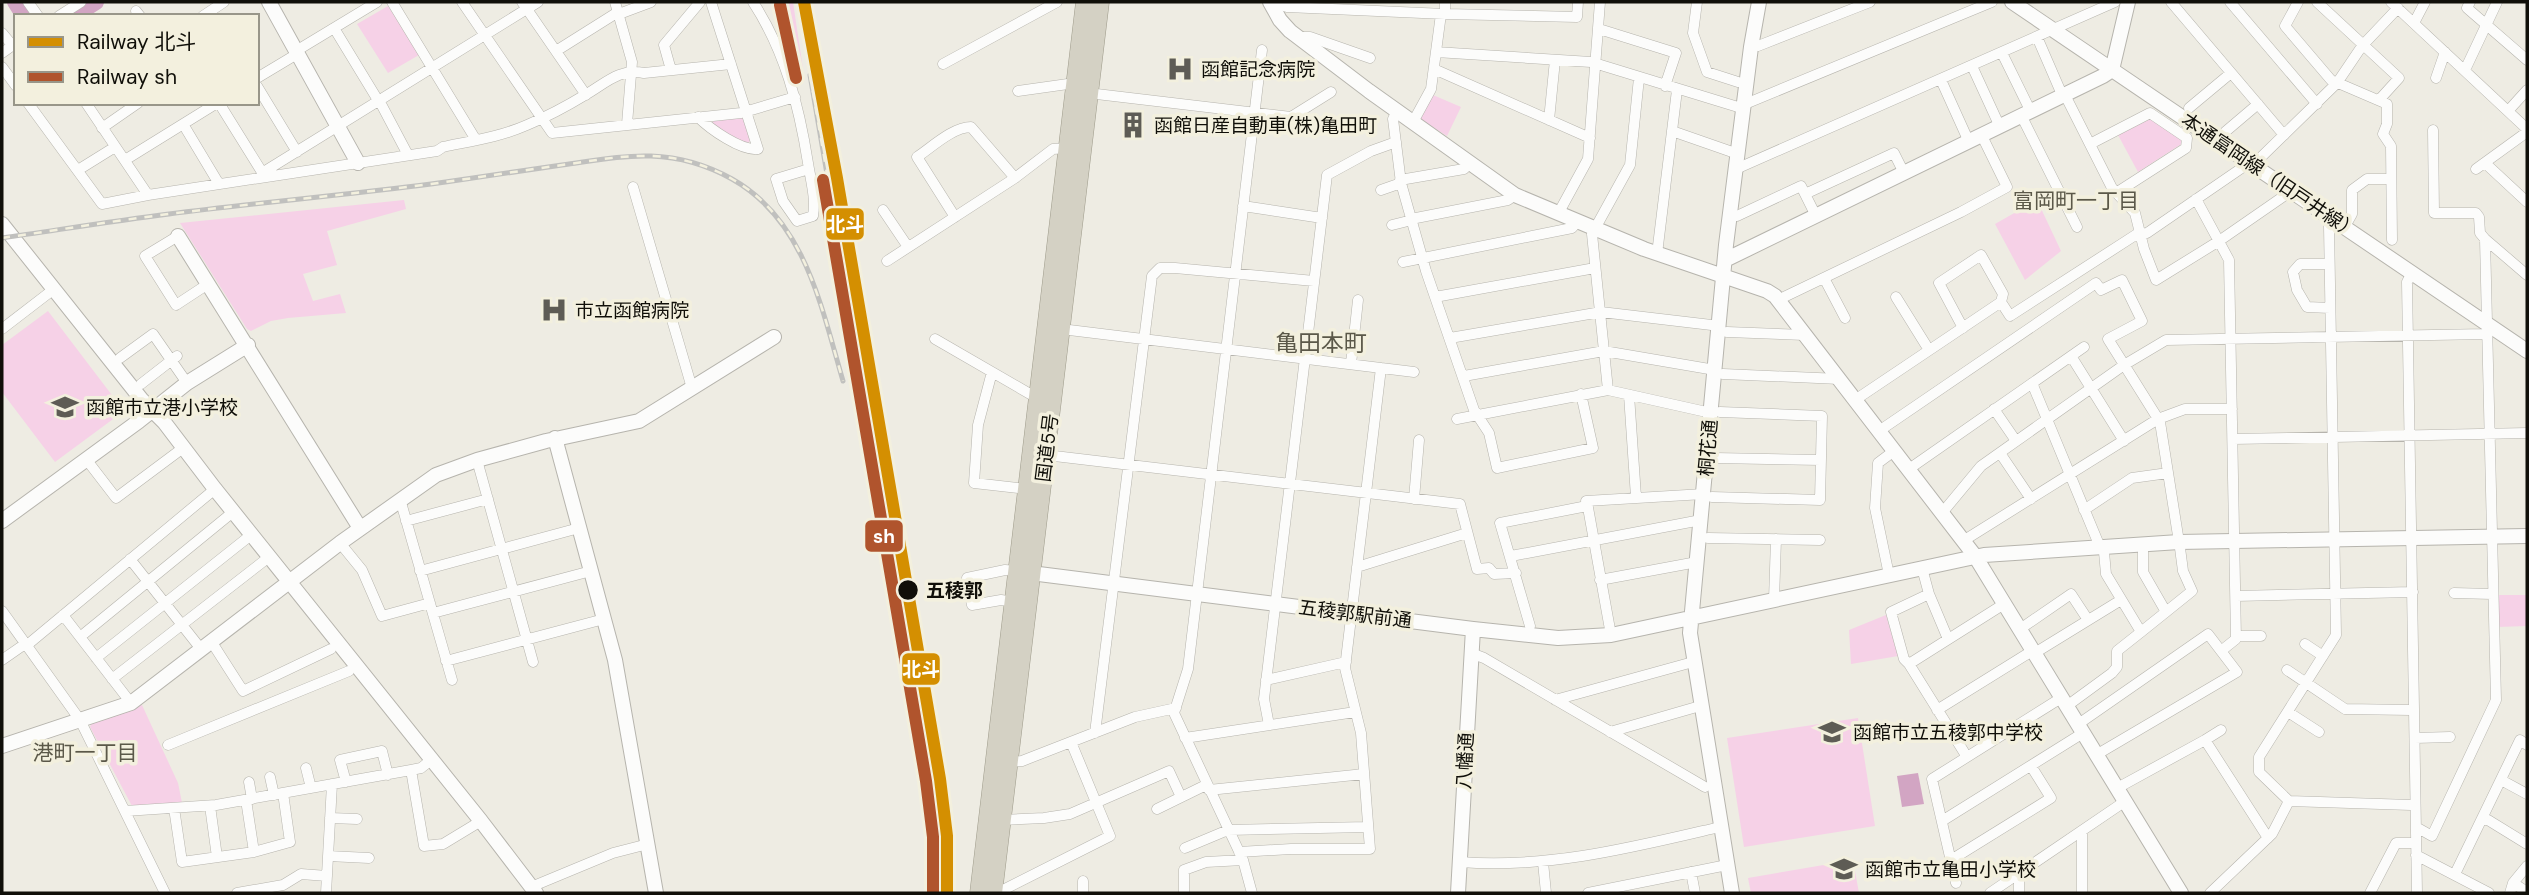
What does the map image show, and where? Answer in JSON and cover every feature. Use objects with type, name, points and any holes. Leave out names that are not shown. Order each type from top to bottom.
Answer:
[{"type":"highway","name":"国道5号","points":[[979,893],[1014,602],[1024,572],[1046,455],[1061,330],[1082,88],[1085,2]]},
{"type":"highway","name":"国道5号","points":[[998,892],[1024,572],[1026,489],[1068,148],[1100,2]]},
{"type":"street","points":[[62,14],[81,2]]},
{"type":"street","points":[[206,14],[224,2]]},
{"type":"street","points":[[269,2],[358,163]]},
{"type":"street","points":[[259,77],[377,2]]},
{"type":"street","points":[[392,2],[476,140]]},
{"type":"street","points":[[462,2],[552,133],[746,112],[795,97]]},
{"type":"street","points":[[263,175],[485,35],[524,5],[538,2]]},
{"type":"street","points":[[556,51],[617,9],[651,2]]},
{"type":"street","points":[[671,70],[664,45],[700,2]]},
{"type":"street","points":[[698,117],[710,129],[740,145],[750,150],[758,149],[711,2]]},
{"type":"street","points":[[753,2],[786,65],[795,97],[809,169],[815,201],[813,216],[797,221],[783,201],[776,179],[809,169]]},
{"type":"street","points":[[943,64],[1057,2]]},
{"type":"street","points":[[1270,2],[1287,7],[1577,17],[1578,2]]},
{"type":"street","points":[[1270,2],[1280,20],[1297,37],[1515,195],[1657,254],[1772,293],[1975,556],[2181,893]]},
{"type":"street","points":[[1413,122],[1431,89],[1445,2]]},
{"type":"street","points":[[1558,214],[1588,159],[1600,2]]},
{"type":"street","points":[[1693,2],[1693,33],[1707,72],[1738,82]]},
{"type":"street","name":"桐花通","points":[[1731,893],[1690,633],[1701,520],[1708,496],[1716,412],[1725,260],[1759,2]]},
{"type":"street","points":[[1758,46],[1870,2]]},
{"type":"street","points":[[1436,52],[1597,64],[1734,107],[1992,2]]},
{"type":"street","name":"本通富岡線（旧戸井線）","points":[[2012,2],[2251,164],[2340,220],[2486,329],[2527,351]]},
{"type":"street","points":[[1672,131],[1737,161],[1941,80],[2122,2]]},
{"type":"street","points":[[1725,260],[2026,115],[2112,70],[2122,2]]},
{"type":"street","points":[[2171,2],[2284,135]]},
{"type":"street","points":[[2230,2],[2317,104]]},
{"type":"street","points":[[2284,2],[2292,13]]},
{"type":"street","points":[[2298,2],[2285,26],[2331,80],[2387,104],[2387,124],[2383,134],[2391,146],[2392,240]]},
{"type":"street","points":[[2317,2],[2399,78],[2379,100]]},
{"type":"street","points":[[2414,23],[2425,2]]},
{"type":"street","points":[[2470,2],[2468,8],[2527,60]]},
{"type":"street","points":[[2465,71],[2497,2]]},
{"type":"street","points":[[524,5],[586,95]]},
{"type":"street","points":[[2001,302],[2010,316],[2087,264],[2141,233],[2147,233],[2251,164],[2337,83],[2395,5],[2527,130],[2480,166],[2527,202]]},
{"type":"street","points":[[617,9],[632,62],[627,124]]},
{"type":"street","points":[[334,28],[408,155]]},
{"type":"street","points":[[1599,29],[1676,52],[1665,86]]},
{"type":"street","points":[[2,33],[14,44],[2,52]]},
{"type":"street","points":[[1297,37],[1310,37],[1370,58]]},
{"type":"street","points":[[2037,37],[2064,96],[2116,193],[2134,213],[2156,280],[2284,196]]},
{"type":"street","points":[[1252,893],[1241,856],[1174,713],[1188,669],[1262,50]]},
{"type":"street","points":[[2436,78],[2445,52]]},
{"type":"street","points":[[2002,53],[2026,115],[2077,227]]},
{"type":"street","points":[[1549,120],[1555,60]]},
{"type":"street","points":[[29,105],[102,204],[263,175],[437,151],[443,147],[530,124],[586,95],[612,76],[632,71],[644,73],[731,64]]},
{"type":"street","points":[[1972,66],[2000,127]]},
{"type":"street","points":[[2,67],[14,83]]},
{"type":"street","points":[[1434,69],[1590,138]]},
{"type":"street","points":[[2189,108],[2231,73]]},
{"type":"street","points":[[1608,390],[1592,234],[1630,165],[1639,78]]},
{"type":"street","points":[[1784,298],[2007,187],[1941,80]]},
{"type":"street","points":[[1018,91],[1082,88],[1291,117],[1331,92]]},
{"type":"street","points":[[259,89],[297,152]]},
{"type":"street","points":[[1657,254],[1677,90]]},
{"type":"street","points":[[2508,111],[2527,90]]},
{"type":"street","points":[[2225,132],[2258,104]]},
{"type":"street","points":[[87,105],[148,195]]},
{"type":"street","points":[[102,128],[135,105]]},
{"type":"street","points":[[125,160],[215,105]]},
{"type":"street","points":[[219,105],[263,175]]},
{"type":"street","points":[[1397,111],[1393,119],[1401,182],[1411,219],[1476,414],[1489,433],[1497,468],[1593,448],[1581,394]]},
{"type":"street","points":[[2090,144],[2150,113],[2188,138],[2186,148],[2116,193]]},
{"type":"street","points":[[183,124],[219,184]]},
{"type":"street","points":[[954,217],[917,157],[942,140],[964,127],[971,127],[1015,177]]},
{"type":"street","points":[[2433,130],[2434,213],[2476,213],[2479,217],[2480,233],[2527,275]]},
{"type":"street","points":[[1269,725],[1264,699],[1266,680],[1329,173],[1371,151],[1396,142]]},
{"type":"street","points":[[78,170],[115,147]]},
{"type":"street","points":[[887,261],[1053,149],[1068,148]]},
{"type":"street","points":[[1805,194],[1894,153],[1904,173]]},
{"type":"street","points":[[1381,190],[1401,182],[1464,169],[1470,163]]},
{"type":"street","points":[[2391,179],[2367,179],[2352,190],[2353,214],[2329,226],[2336,635],[2259,757],[2259,772],[2289,801],[2411,805]]},
{"type":"street","points":[[1737,216],[1801,186],[1816,216]]},
{"type":"street","points":[[633,187],[692,388]]},
{"type":"street","points":[[1392,225],[1508,200],[1515,195]]},
{"type":"street","points":[[2196,199],[2228,260],[2236,639],[2221,651]]},
{"type":"street","points":[[1243,206],[1322,218]]},
{"type":"street","points":[[883,210],[908,247]]},
{"type":"street","points":[[1404,262],[1572,228],[1577,222]]},
{"type":"street","points":[[2,224],[151,410],[164,422],[534,890],[613,853],[648,844]]},
{"type":"street","points":[[208,284],[176,305],[145,256],[178,236],[248,345],[360,528]]},
{"type":"street","points":[[2416,827],[2432,836],[2496,700],[2485,239]]},
{"type":"street","points":[[1855,400],[2001,302],[2003,294],[1981,255],[1938,284],[1962,328]]},
{"type":"street","points":[[2329,264],[2300,264],[2295,267],[2293,276],[2307,307],[2330,308]]},
{"type":"street","points":[[1095,733],[1152,279],[1157,270],[1175,268],[1314,281]]},
{"type":"street","points":[[1435,297],[1595,268]]},
{"type":"street","points":[[2413,273],[2407,282],[2417,893]]},
{"type":"street","points":[[1824,278],[1845,318]]},
{"type":"street","points":[[1879,431],[2096,284],[2101,290],[2122,280],[2142,321],[2108,339],[2158,419],[2183,571],[2192,591],[2117,650],[2117,667],[2112,673],[1932,779],[1956,883]]},
{"type":"street","points":[[2,329],[54,289]]},
{"type":"street","points":[[1896,297],[1929,350]]},
{"type":"street","points":[[1351,364],[1358,300]]},
{"type":"street","points":[[1450,338],[1601,312],[1723,329],[1805,335]]},
{"type":"street","points":[[1942,513],[1981,466],[2124,365],[2166,340],[2408,336],[2486,329]]},
{"type":"street","points":[[1061,330],[1414,372]]},
{"type":"street","points":[[120,358],[153,334],[174,358],[187,383]]},
{"type":"street","points":[[2,746],[131,703],[360,528],[436,475],[477,460],[555,439],[639,421],[774,337]]},
{"type":"street","points":[[935,339],[1037,398]]},
{"type":"street","points":[[2,521],[187,383],[248,345]]},
{"type":"street","points":[[1909,469],[2084,347]]},
{"type":"street","points":[[1464,376],[1604,351],[1719,372],[1840,379]]},
{"type":"street","points":[[2071,356],[2124,441]]},
{"type":"street","points":[[141,384],[174,358]]},
{"type":"street","points":[[1184,893],[1184,870],[1206,862],[1290,849],[1370,853],[1361,733],[1346,662],[1381,368]]},
{"type":"street","points":[[992,372],[978,425],[974,484],[1026,489]]},
{"type":"street","points":[[2032,383],[2102,550],[2106,574],[2141,632]]},
{"type":"street","points":[[1457,419],[1608,390],[1716,412],[1822,416],[1820,500],[1636,496],[1631,499],[1586,503],[1500,523],[1530,626]]},
{"type":"street","points":[[1629,395],[1636,496]]},
{"type":"street","points":[[1994,409],[2016,441]]},
{"type":"street","points":[[1963,541],[2158,419],[2185,409],[2232,409]]},
{"type":"street","points":[[2233,439],[2527,433]]},
{"type":"street","points":[[555,439],[604,619],[625,709],[656,893]]},
{"type":"street","points":[[1414,499],[1419,440]]},
{"type":"street","points":[[86,459],[116,498],[183,448]]},
{"type":"street","points":[[1888,575],[1875,508],[1878,463],[1894,451]]},
{"type":"street","points":[[2000,453],[2031,499]]},
{"type":"street","points":[[1046,455],[1460,504],[1477,569],[1489,568],[1494,574],[1516,573]]},
{"type":"street","points":[[1715,458],[1821,460]]},
{"type":"street","points":[[477,460],[533,662]]},
{"type":"street","points":[[2084,510],[2132,478],[2168,472]]},
{"type":"street","points":[[2,660],[26,645],[215,489]]},
{"type":"street","points":[[400,499],[452,680]]},
{"type":"street","points":[[406,521],[488,499]]},
{"type":"street","points":[[1586,503],[1611,635]]},
{"type":"street","points":[[80,637],[233,512]]},
{"type":"street","points":[[1511,556],[1701,520]]},
{"type":"street","points":[[421,571],[579,528]]},
{"type":"street","points":[[1357,567],[1467,533]]},
{"type":"street","points":[[96,658],[251,535]]},
{"type":"street","name":"五稜郭駅前通","points":[[1024,572],[1558,638],[1611,635],[1975,556],[2234,541],[2527,536]]},
{"type":"street","points":[[1708,537],[1820,540]]},
{"type":"street","points":[[1774,600],[1776,539]]},
{"type":"street","points":[[341,543],[362,570],[382,616],[514,591],[591,571]]},
{"type":"street","points":[[2143,550],[2143,572],[2166,612]]},
{"type":"street","points":[[112,680],[269,557]]},
{"type":"street","points":[[130,559],[182,625],[206,645],[243,691],[331,649]]},
{"type":"street","points":[[1600,580],[1697,562]]},
{"type":"street","points":[[1922,568],[1929,594],[1948,639]]},
{"type":"street","points":[[1014,602],[1001,600],[972,605],[967,578],[1005,570],[1024,572]]},
{"type":"street","points":[[2236,596],[2413,592]]},
{"type":"street","points":[[2454,593],[2492,594]]},
{"type":"street","points":[[1929,594],[1891,612],[1904,659],[1967,757]]},
{"type":"street","points":[[2024,627],[2071,594],[2088,620]]},
{"type":"street","points":[[1937,710],[2121,600]]},
{"type":"street","points":[[1909,664],[2004,604]]},
{"type":"street","points":[[2,611],[80,720],[165,893]]},
{"type":"street","points":[[63,615],[131,703]]},
{"type":"street","points":[[446,661],[604,619]]},
{"type":"street","name":"八幡通","points":[[1458,893],[1473,629]]},
{"type":"street","points":[[1942,821],[2031,766],[2208,634],[2237,672],[2096,755]]},
{"type":"street","points":[[2236,636],[2261,636]]},
{"type":"street","points":[[2305,644],[2323,656]]},
{"type":"street","points":[[1471,653],[1705,787]]},
{"type":"street","points":[[1266,680],[1346,662]]},
{"type":"street","points":[[1555,700],[1693,662]]},
{"type":"street","points":[[2287,670],[2345,709],[2411,710]]},
{"type":"street","points":[[169,745],[349,671]]},
{"type":"street","points":[[1610,732],[1700,706]]},
{"type":"street","points":[[1009,762],[1022,761],[1135,717],[1176,708]]},
{"type":"street","points":[[1185,737],[1355,712]]},
{"type":"street","points":[[2288,712],[2319,732]]},
{"type":"street","points":[[2121,786],[2221,730]]},
{"type":"street","points":[[2416,738],[2450,737]]},
{"type":"street","points":[[2205,740],[2268,838]]},
{"type":"street","points":[[2455,874],[2520,740],[2527,745]]},
{"type":"street","points":[[998,892],[1110,836],[1071,742]]},
{"type":"street","points":[[346,782],[340,760],[382,751],[388,775]]},
{"type":"street","points":[[125,811],[210,806],[411,771],[421,768],[431,760]]},
{"type":"street","points":[[1951,860],[2051,798],[2031,766]]},
{"type":"street","points":[[306,768],[311,788]]},
{"type":"street","points":[[411,771],[424,846],[443,844],[481,821]]},
{"type":"street","points":[[1002,820],[1070,814],[1169,771],[1181,797]]},
{"type":"street","points":[[1157,809],[1207,787],[1364,774]]},
{"type":"street","points":[[174,808],[181,862],[254,852],[290,842],[279,794],[270,777]]},
{"type":"street","points":[[2501,780],[2527,794]]},
{"type":"street","points":[[249,782],[254,852]]},
{"type":"street","points":[[326,893],[332,785]]},
{"type":"street","points":[[2210,893],[2268,838],[2280,822],[2289,801]]},
{"type":"street","points":[[1990,893],[2124,802]]},
{"type":"street","points":[[210,806],[217,857]]},
{"type":"street","points":[[330,818],[357,818]]},
{"type":"street","points":[[2482,819],[2527,844]]},
{"type":"street","points":[[1185,848],[1228,830],[1368,827]]},
{"type":"street","points":[[1460,862],[1543,862],[1628,850],[1720,827]]},
{"type":"street","points":[[2082,832],[2082,893]]},
{"type":"street","points":[[2370,893],[2396,842],[2416,843]]},
{"type":"street","points":[[2416,855],[2489,893]]},
{"type":"street","points":[[328,856],[369,858]]},
{"type":"street","points":[[1543,862],[1546,893]]},
{"type":"street","points":[[1588,893],[1727,865]]},
{"type":"street","points":[[2527,866],[2512,888],[2527,892]]},
{"type":"street","points":[[1691,872],[1695,893]]},
{"type":"street","points":[[237,893],[283,885],[301,874],[327,876]]},
{"type":"street","points":[[2019,874],[2019,893]]},
{"type":"street","points":[[1083,881],[1083,893]]},
{"type":"shaded area","points":[[773,2],[793,2],[803,69]]},
{"type":"shaded area","points":[[388,6],[419,55],[388,73],[357,24]]},
{"type":"shaded area","points":[[1433,95],[1461,107],[1447,136],[1420,119]]},
{"type":"shaded area","points":[[742,117],[751,140],[747,144],[712,125],[714,119]]},
{"type":"shaded area","points":[[2150,119],[2183,139],[2183,143],[2138,172],[2118,135]]},
{"type":"shaded area","points":[[404,200],[406,209],[327,231],[337,265],[303,274],[313,301],[340,294],[346,313],[271,321],[251,331],[247,329],[180,223]]},
{"type":"shaded area","points":[[2037,200],[2061,251],[2025,280],[1995,224]]},
{"type":"shaded area","name":"函館市立港小学校","points":[[48,311],[124,411],[55,462],[2,392],[2,345]]},
{"type":"shaded area","points":[[2497,595],[2527,595],[2527,626],[2497,627]]},
{"type":"shaded area","points":[[1886,615],[1898,656],[1851,664],[1849,630]]},
{"type":"shaded area","points":[[142,705],[178,783],[182,803],[132,806],[90,727],[92,722]]},
{"type":"shaded area","points":[[1858,718],[1875,826],[1744,847],[1727,738]]},
{"type":"shaded area","points":[[1918,773],[1924,804],[1902,807],[1897,776]]},
{"type":"shaded area","points":[[1853,860],[1859,893],[1751,893],[1748,878]]},
{"type":"waterway","points":[[15,2],[23,14]]},
{"type":"waterway","points":[[77,14],[96,2]]},
{"type":"railway","points":[[810,75],[937,814],[942,893]]},
{"type":"railway","points":[[2,238],[169,214],[431,184],[606,159],[640,156],[672,158],[703,166],[732,179],[757,196],[777,217],[807,267],[843,381]]},
{"type":"rail line","name":"北斗","points":[[804,2],[837,178],[940,779],[947,836],[947,893]]},
{"type":"rail line","name":"sh","points":[[780,5],[796,78]]},
{"type":"rail line","name":"sh","points":[[823,180],[926,781],[933,837],[933,893]]},
{"type":"place","name":"函館記念病院","points":[[1180,69]]},
{"type":"place","name":"函館日産自動車(株)亀田町","points":[[1133,125]]},
{"type":"place","name":"市立函館病院","points":[[554,310]]},
{"type":"place","name":"函館市立港小学校","points":[[65,407]]},
{"type":"place","name":"五稜郭","points":[[908,590]]},
{"type":"place","name":"函館市立五稜郭中学校","points":[[1832,732]]},
{"type":"place","name":"函館市立亀田小学校","points":[[1844,869]]},
{"type":"district","name":"富岡町一丁目","points":[[2076,201]]},
{"type":"district","name":"亀田本町","points":[[1321,343]]},
{"type":"district","name":"港町一丁目","points":[[85,753]]}]
